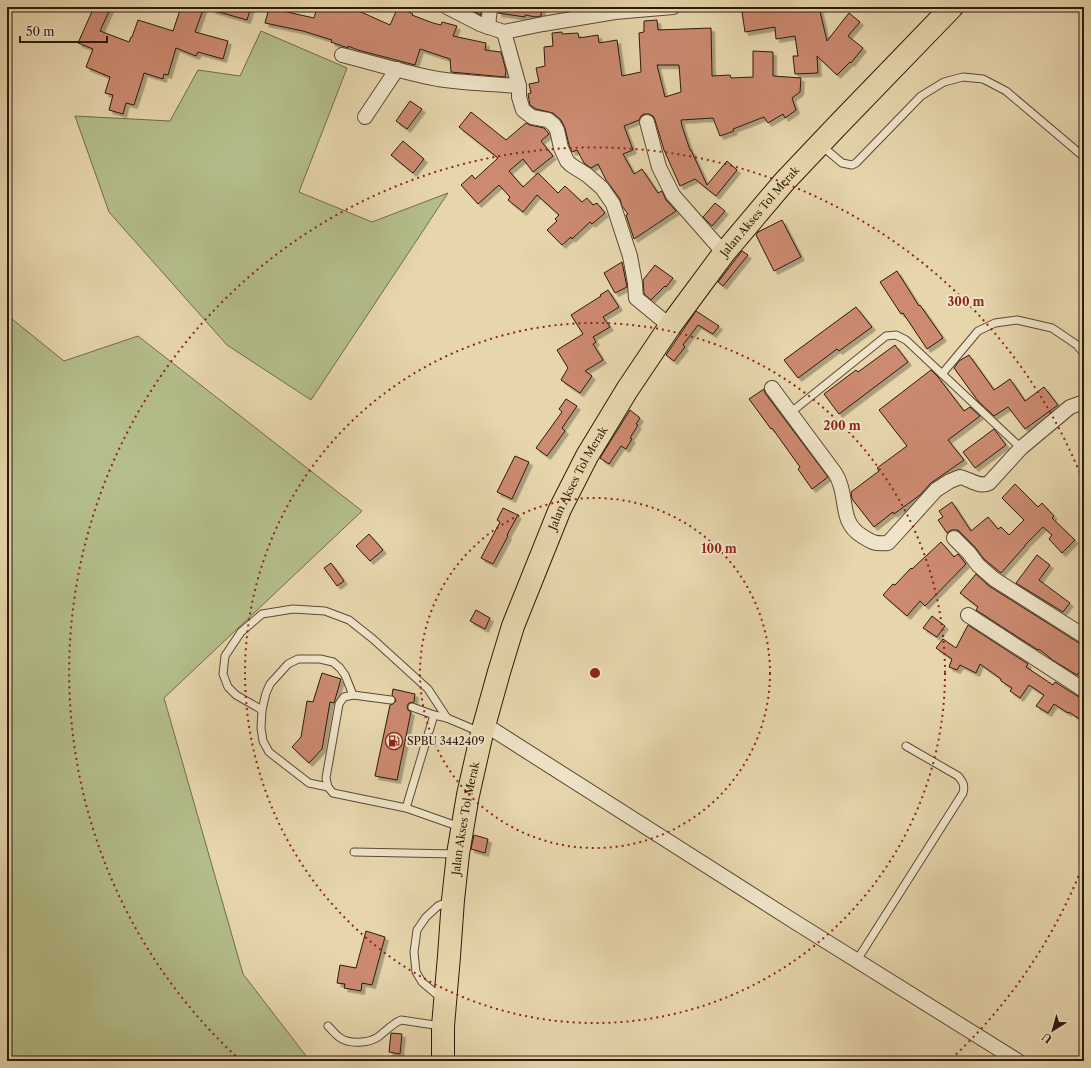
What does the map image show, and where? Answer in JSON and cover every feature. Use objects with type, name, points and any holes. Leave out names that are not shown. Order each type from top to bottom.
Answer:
[{"type":"highway","name":"Jalan Akses Tol Merak","points":[[443,1061],[443,1026],[453,900],[458,854],[468,795],[483,728],[513,626],[560,509],[587,456],[627,390],[670,326],[724,253],[779,187],[952,7]]},
{"type":"street","points":[[447,7],[469,19],[504,32],[542,24],[642,8],[673,7]]},
{"type":"street","points":[[488,27],[490,7]]},
{"type":"street","points":[[504,32],[519,86],[519,97],[523,110],[532,117],[548,120],[554,125],[557,130],[566,161],[587,175],[602,188],[613,204],[630,256],[636,298],[670,326]]},
{"type":"street","points":[[342,55],[439,79],[519,86]]},
{"type":"street","points":[[365,117],[397,69]]},
{"type":"street","points":[[647,122],[659,167],[673,195],[724,253]]},
{"type":"street","points":[[772,388],[835,473],[840,484],[850,525],[858,533],[876,544],[888,543],[936,490],[950,481],[960,477],[979,484],[986,484],[989,482],[1021,448],[1070,407],[1084,402]]},
{"type":"street","points":[[954,538],[969,553],[978,565],[994,579],[1084,636]]},
{"type":"street","points":[[968,615],[1084,690]]},
{"type":"street","points":[[483,728],[1018,1061]]},
{"type":"lane","points":[[820,144],[842,163],[852,165],[856,163],[921,96],[944,82],[963,77],[983,80],[1006,91],[1084,157]]},
{"type":"lane","points":[[942,374],[978,331],[995,323],[1017,320],[1052,328],[1076,345],[1084,354]]},
{"type":"lane","points":[[790,413],[886,336],[896,335],[906,340],[1021,448]]},
{"type":"lane","points":[[262,710],[236,695],[228,687],[223,674],[225,656],[240,632],[262,614],[293,609],[325,611],[349,620],[374,639],[428,689],[447,718]]},
{"type":"lane","points":[[328,787],[309,783],[269,752],[263,741],[261,728],[262,710],[266,693],[270,684],[288,664],[298,659],[320,659],[333,662],[340,668],[345,675],[353,695]]},
{"type":"lane","points":[[391,700],[353,695],[344,697],[339,704],[326,778],[328,787],[333,793],[406,808],[462,828]]},
{"type":"lane","points":[[412,708],[483,728]]},
{"type":"lane","points":[[406,808],[434,715]]},
{"type":"lane","points":[[857,960],[963,793],[965,786],[958,776],[906,746]]},
{"type":"lane","points":[[354,852],[458,854]]},
{"type":"lane","points":[[446,1002],[422,982],[416,972],[414,952],[417,930],[426,917],[438,906],[453,900]]},
{"type":"lane","points":[[328,1026],[340,1038],[357,1042],[377,1038],[400,1020],[443,1026]]},
{"type":"green space","points":[[261,31],[347,68],[299,192],[372,222],[448,193],[311,400],[227,345],[109,212],[75,116],[170,121],[198,70],[240,76]]},
{"type":"green space","points":[[7,315],[64,361],[138,336],[362,511],[164,698],[243,974],[310,1061],[7,1061]]},
{"type":"building","points":[[94,7],[111,7],[100,31],[129,42],[138,20],[173,31],[181,7],[204,7],[195,32],[228,41],[223,59],[198,52],[196,56],[176,48],[168,75],[164,74],[163,79],[144,73],[134,105],[126,103],[123,114],[109,110],[113,95],[105,93],[110,77],[86,67],[93,49],[78,43]]},
{"type":"building","points":[[212,7],[251,7],[247,20],[212,10]]},
{"type":"building","points":[[317,7],[350,7],[390,25],[398,7],[413,14],[412,15],[433,23],[441,25],[442,22],[457,26],[453,36],[486,43],[485,50],[501,52],[506,71],[505,77],[451,72],[450,59],[420,49],[415,65],[348,46],[348,48],[331,42],[332,40],[303,31],[265,23],[269,8],[314,18]]},
{"type":"building","points":[[466,7],[481,7],[481,15]]},
{"type":"building","points":[[498,7],[542,7],[541,16],[536,17],[525,15],[525,17],[498,13]]},
{"type":"building","points":[[772,7],[819,7],[827,41],[849,13],[860,22],[848,36],[863,48],[851,63],[850,62],[837,75],[817,56],[818,73],[795,74],[793,56],[798,56],[795,36],[776,39],[775,27],[745,32],[742,12]]},
{"type":"building","points":[[657,20],[658,30],[711,28],[712,76],[730,75],[731,78],[753,77],[753,51],[773,52],[773,76],[801,78],[800,92],[792,98],[796,110],[785,118],[783,114],[768,123],[764,117],[733,129],[734,131],[720,136],[713,118],[681,120],[690,150],[707,185],[727,161],[737,170],[716,196],[695,179],[680,186],[664,150],[653,116],[644,114],[639,120],[624,126],[633,150],[623,154],[634,174],[642,169],[658,193],[662,191],[666,200],[676,211],[634,239],[626,215],[628,214],[622,206],[620,199],[606,180],[598,164],[591,168],[584,163],[577,150],[572,152],[561,120],[553,113],[536,109],[530,105],[528,94],[531,93],[529,84],[539,82],[536,68],[545,66],[544,47],[553,46],[552,33],[578,33],[579,38],[598,35],[599,43],[617,40],[622,76],[641,72],[639,33],[644,32],[644,21]],"holes":[[[657,65],[679,65],[681,92],[665,97]]]},
{"type":"building","points":[[410,101],[422,109],[407,129],[396,121]]},
{"type":"building","points":[[471,112],[506,140],[526,123],[544,128],[549,134],[541,141],[553,156],[533,172],[523,159],[509,171],[523,187],[538,173],[558,193],[565,186],[582,202],[587,198],[593,205],[597,203],[605,213],[592,224],[590,222],[572,239],[571,237],[562,245],[547,230],[557,221],[555,219],[559,215],[537,195],[523,212],[508,200],[510,197],[499,185],[478,204],[461,185],[472,175],[475,179],[498,158],[459,127]]},
{"type":"building","points":[[403,141],[424,159],[413,173],[391,155]]},
{"type":"building","points":[[715,203],[725,211],[712,226],[703,217]]},
{"type":"building","points":[[782,220],[801,257],[774,271],[756,235],[758,232]]},
{"type":"building","points":[[742,251],[748,255],[723,286],[718,282]]},
{"type":"building","points":[[622,262],[627,287],[615,293],[604,273]]},
{"type":"building","points":[[655,265],[673,278],[666,287],[665,286],[651,300],[644,294],[643,280]]},
{"type":"building","points":[[897,271],[919,306],[920,305],[943,338],[927,349],[880,282]]},
{"type":"building","points":[[608,290],[619,307],[603,317],[610,327],[593,337],[596,342],[593,344],[603,360],[585,371],[592,376],[580,393],[561,380],[568,368],[557,350],[583,334],[571,315]]},
{"type":"building","points":[[856,307],[872,327],[839,351],[837,349],[798,378],[784,360]]},
{"type":"building","points":[[696,311],[719,326],[713,334],[698,325],[683,345],[685,347],[674,361],[666,355]]},
{"type":"building","points":[[895,345],[908,362],[839,414],[824,394],[856,370],[858,372]]},
{"type":"building","points":[[969,355],[994,390],[1010,379],[1025,401],[1044,387],[1058,405],[1025,429],[1008,407],[994,416],[978,401],[954,368],[959,361]]},
{"type":"building","points":[[931,370],[964,411],[970,407],[980,416],[948,440],[964,460],[931,483],[920,495],[894,514],[893,512],[874,527],[852,499],[851,492],[879,471],[877,468],[907,446],[879,410]]},
{"type":"building","points":[[764,389],[765,393],[828,477],[812,489],[798,469],[800,467],[749,399]]},
{"type":"building","points":[[566,399],[577,406],[562,428],[565,431],[547,456],[536,448],[562,412],[559,409]]},
{"type":"building","points":[[630,410],[640,418],[636,424],[638,425],[630,438],[632,439],[626,449],[621,446],[609,464],[600,458]]},
{"type":"building","points":[[994,429],[1006,445],[975,468],[963,452]]},
{"type":"building","points":[[515,456],[529,462],[512,499],[497,492]]},
{"type":"building","points":[[1015,484],[1038,507],[1042,503],[1054,516],[1052,518],[1075,540],[1062,553],[1049,539],[1052,535],[1043,527],[1001,573],[984,559],[975,547],[958,530],[951,530],[947,533],[938,520],[943,517],[939,511],[952,502],[971,531],[988,517],[998,529],[1001,527],[1009,535],[1024,520],[1002,498]]},
{"type":"building","points":[[503,508],[518,515],[493,564],[481,558],[500,522],[497,520]]},
{"type":"building","points":[[369,534],[383,550],[370,561],[356,546]]},
{"type":"building","points":[[941,542],[954,557],[958,554],[966,564],[925,606],[920,601],[907,616],[883,595],[893,584],[895,585],[911,568],[912,569]]},
{"type":"building","points":[[1037,555],[1050,565],[1039,580],[1070,603],[1063,612],[1016,583]]},
{"type":"building","points":[[331,563],[344,581],[337,586],[324,568]]},
{"type":"building","points":[[976,574],[989,586],[1079,643],[1084,644],[1084,666],[1077,675],[1054,661],[1039,649],[1038,650],[976,610],[978,607],[960,593]]},
{"type":"building","points":[[476,610],[490,618],[485,629],[470,621]]},
{"type":"building","points":[[932,616],[945,626],[937,637],[923,628]]},
{"type":"building","points":[[968,625],[1028,664],[1026,667],[1053,685],[1055,682],[1079,697],[1084,698],[1084,722],[1054,704],[1048,713],[1036,706],[1044,695],[1029,685],[1020,698],[1010,691],[1012,688],[980,664],[976,673],[960,665],[957,670],[949,667],[952,659],[936,648],[943,639],[956,648]]},
{"type":"building","points":[[322,673],[341,679],[334,703],[330,702],[322,749],[309,763],[292,747],[301,737],[307,701],[313,702]]},
{"type":"building","name":"SPBU 3442409","points":[[393,689],[415,694],[414,702],[409,703],[407,706],[408,710],[411,712],[397,780],[375,776],[390,705],[396,701],[392,695]]},
{"type":"building","points":[[474,835],[488,839],[485,853],[471,849]]},
{"type":"building","points":[[366,931],[385,937],[372,985],[362,983],[361,991],[344,988],[345,984],[337,983],[340,965],[356,968]]},
{"type":"building","points":[[391,1033],[402,1034],[400,1054],[389,1052]]},
{"type":"place","name":"SPBU 3442409","points":[[394,741]]}]
